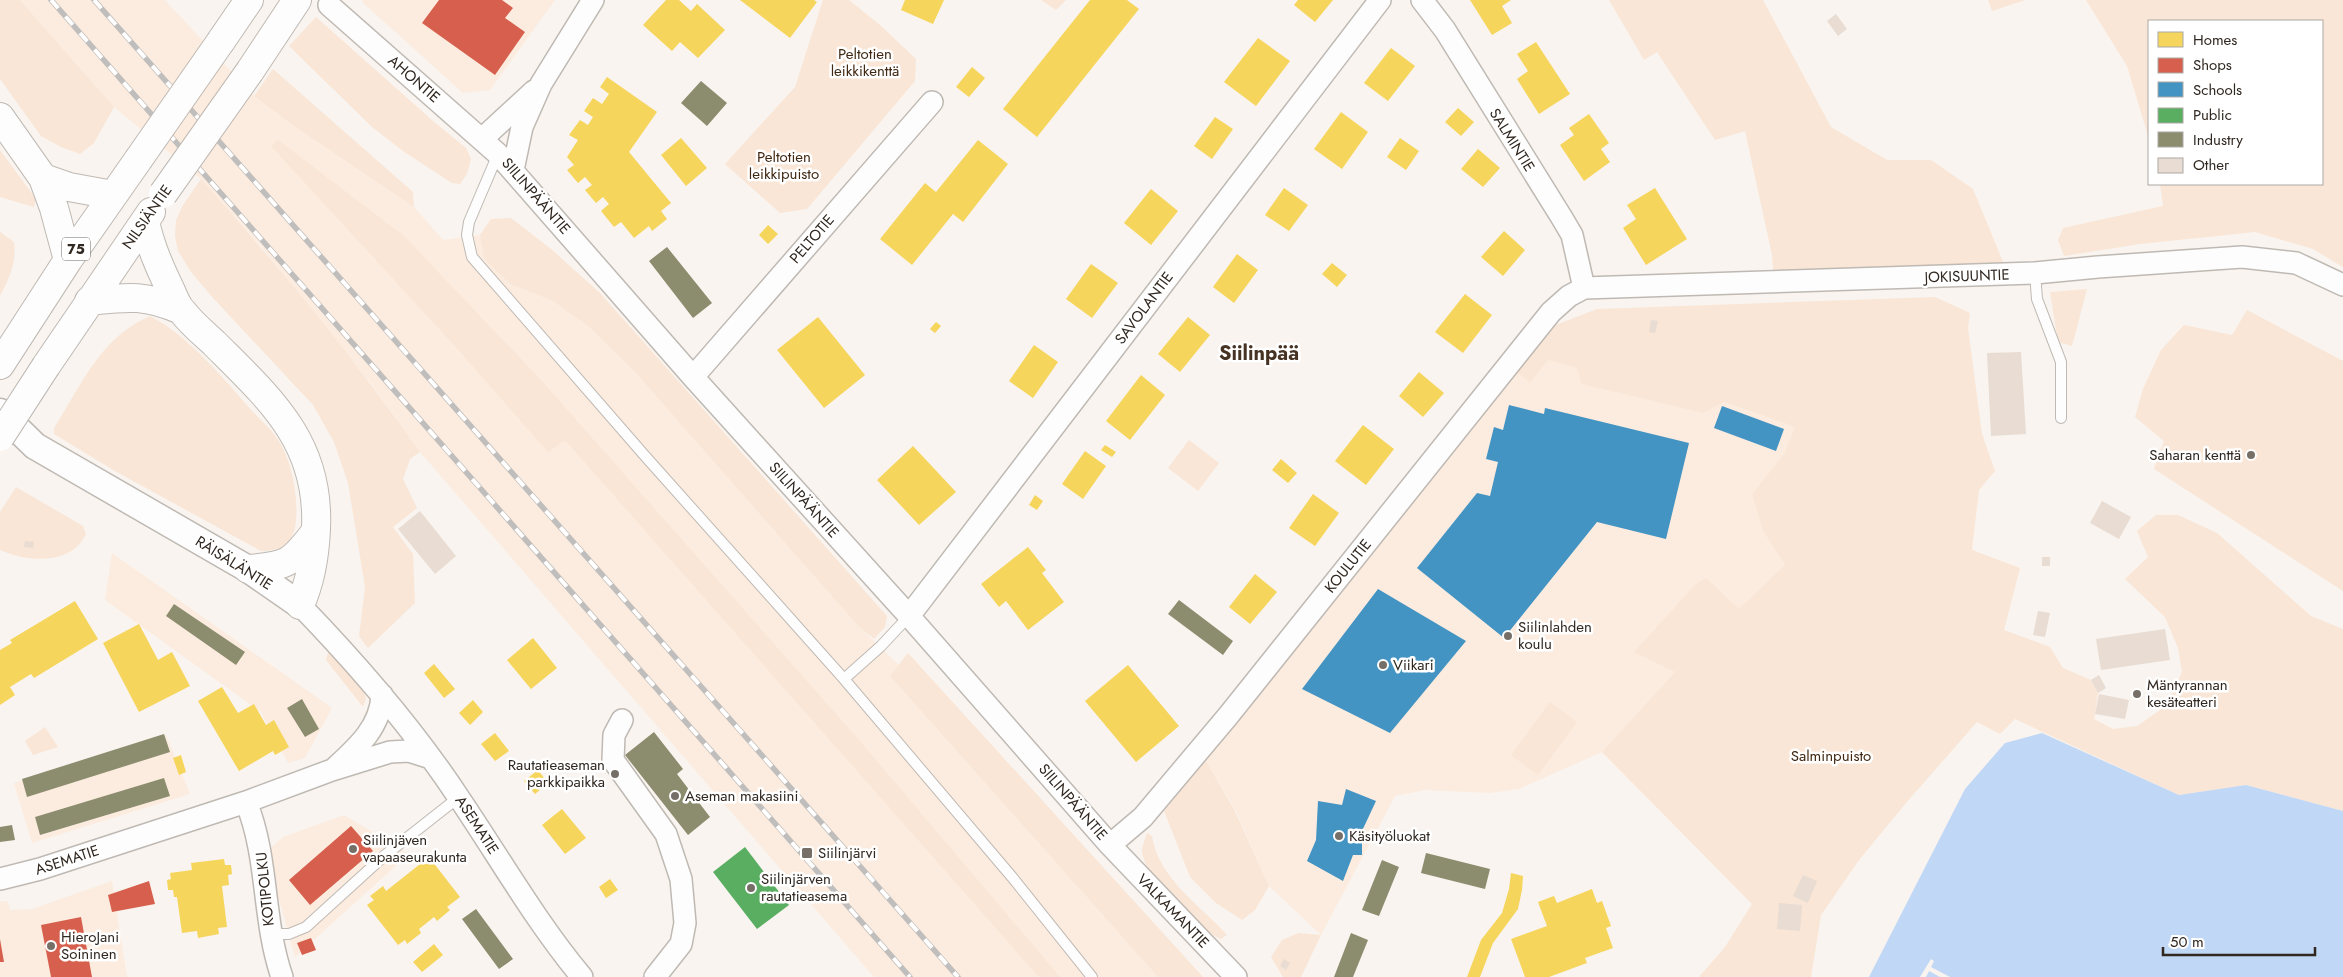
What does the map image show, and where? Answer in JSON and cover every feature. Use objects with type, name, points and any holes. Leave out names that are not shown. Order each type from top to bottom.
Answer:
[{"type":"main road","name":"75","points":[[0,364],[68,260],[249,0]]},
{"type":"main road","name":"NILSIÄNTIE","points":[[0,437],[89,301],[297,0]]},
{"type":"main road","points":[[0,117],[43,178],[54,208],[68,260]]},
{"type":"main road","points":[[43,178],[69,187],[114,195]]},
{"type":"main road","points":[[144,221],[151,248],[181,310],[245,374],[284,418],[294,433],[311,471],[316,495],[316,531],[308,587],[300,605]]},
{"type":"main road","points":[[89,301],[137,296],[160,301],[181,310]]},
{"type":"main road","points":[[248,569],[276,567],[289,561],[302,549],[316,531]]},
{"type":"street","points":[[513,170],[522,128],[541,84],[593,0]]},
{"type":"street","name":"SAVOLANTIE","points":[[909,616],[1380,0]]},
{"type":"street","name":"SALMINTIE","points":[[1422,0],[1444,30],[1572,235],[1584,288]]},
{"type":"street","name":"AHONTIE","points":[[329,5],[498,154]]},
{"type":"street","points":[[482,139],[541,84]]},
{"type":"street","name":"PELTOTIE","points":[[693,377],[932,102]]},
{"type":"street","name":"SIILINPÄÄNTIE","points":[[498,154],[693,377],[909,616],[1110,845]]},
{"type":"street","name":"JOKISUUNTIE","points":[[1584,288],[2035,273],[2242,257],[2296,263],[2343,285]]},
{"type":"street","name":"KOULUTIE","points":[[1110,845],[1143,817],[1222,723],[1551,312],[1569,296],[1584,288]]},
{"type":"street","name":"RÄISÄLÄNTIE","points":[[0,412],[35,446],[248,569],[300,605],[382,695],[431,758]]},
{"type":"street","name":"ASEMATIE","points":[[332,770],[354,750],[372,728],[380,714],[382,695]]},
{"type":"street","points":[[622,720],[614,736],[613,760],[666,834],[681,879],[685,923],[681,944],[655,977]]},
{"type":"street","name":"ASEMATIE","points":[[0,879],[40,869],[246,802],[332,770],[390,752],[409,751],[431,758],[459,797],[505,869],[582,977]]},
{"type":"street","name":"KOTIPOLKU","points":[[246,802],[260,845],[270,934],[282,977]]},
{"type":"street","name":"VALKAMANTIE","points":[[1110,845],[1236,977]]},
{"type":"lane","points":[[498,154],[469,222],[468,235],[472,257],[645,456],[844,679],[1012,877],[1092,977]]},
{"type":"lane","points":[[2035,273],[2037,299],[2061,362],[2061,418]]},
{"type":"lane","points":[[844,679],[881,646],[909,616]]},
{"type":"lane","points":[[270,934],[289,934],[306,926],[384,856],[459,797]]},
{"type":"shaded area","points":[[20,0],[165,0],[254,96],[291,124],[414,207],[443,240],[480,235],[484,259],[510,284],[553,301],[589,327],[634,371],[859,627],[899,665],[890,676],[1158,977],[874,977],[420,452],[376,390],[261,246],[201,179],[114,107]]},
{"type":"shaded area","points":[[363,0],[555,0],[490,90],[463,93],[362,2]]},
{"type":"shaded area","name":"Siilinlahden koulu","points":[[1548,360],[1577,368],[1583,384],[1703,413],[1723,402],[1795,427],[1784,454],[1752,494],[1763,531],[1785,565],[1676,671],[1602,752],[1519,789],[1489,793],[1425,790],[1395,796],[1321,935],[1269,886],[1236,811],[1205,759],[1515,371]]},
{"type":"shaded area","points":[[112,553],[332,708],[305,758],[288,763],[261,712],[105,600]]},
{"type":"shaded area","points":[[166,735],[190,794],[32,843],[14,783]]},
{"type":"shaded area","points":[[344,815],[409,854],[295,957],[266,852],[283,837]]},
{"type":"shaded area","points":[[112,881],[127,977],[0,977],[0,902],[8,901],[10,910],[32,909]]},
{"type":"green space","points":[[0,0],[20,0],[114,107],[94,143],[80,154],[61,147],[41,136],[0,79]]},
{"type":"green space","points":[[823,0],[849,0],[880,25],[916,59],[915,81],[807,209],[780,213],[725,164],[795,87]]},
{"type":"green space","points":[[1041,0],[1066,0],[1056,10]]},
{"type":"green space","points":[[1609,0],[1763,0],[1831,127],[1887,160],[1931,160],[1973,189],[2008,274],[1774,283],[1772,255],[1745,131],[1715,140],[1657,52],[1644,60]]},
{"type":"green space","points":[[1988,0],[2025,0],[1992,11]]},
{"type":"green space","points":[[2086,0],[2343,0],[2343,267],[2313,249],[2255,232],[2140,244],[2064,256],[2058,240],[2063,228],[2163,206],[2160,185],[2323,185],[2323,20],[2148,20],[2148,136],[2127,66]]},
{"type":"green space","points":[[316,17],[466,148],[471,159],[467,174],[460,184],[452,183],[438,174],[403,151],[372,127],[289,46]]},
{"type":"green space","points":[[273,69],[413,192],[414,207],[291,124],[254,96]]},
{"type":"green space","points":[[278,140],[404,236],[541,380],[859,740],[1060,977],[1039,977],[565,440],[548,452],[453,344],[271,146]]},
{"type":"green space","points":[[0,150],[36,199],[34,207],[0,197]]},
{"type":"green space","points":[[201,179],[315,312],[420,452],[410,459],[403,479],[417,508],[393,527],[413,554],[415,603],[368,648],[359,636],[365,587],[348,483],[334,442],[313,405],[213,298],[191,272],[178,251],[175,236],[176,220],[183,205]]},
{"type":"green space","points":[[511,218],[551,249],[600,293],[887,616],[885,627],[874,639],[859,627],[634,371],[589,327],[553,301],[510,284],[484,259],[480,235],[491,219]]},
{"type":"green space","points":[[0,232],[14,242],[15,249],[12,270],[0,296]]},
{"type":"green space","points":[[2087,289],[2072,346],[2058,342],[2050,292]]},
{"type":"green space","name":"Salminpuisto","points":[[1935,297],[1970,313],[1968,328],[1982,434],[1995,471],[1979,490],[1972,550],[2020,568],[2004,630],[2050,647],[2063,668],[2091,680],[2098,693],[2094,719],[2113,729],[2137,726],[2166,706],[2182,672],[2178,648],[2165,617],[2125,579],[2148,557],[2137,531],[2156,515],[2178,515],[2217,533],[2311,616],[2343,629],[2343,811],[2246,785],[2179,795],[2015,719],[2000,734],[1977,722],[1859,860],[1821,915],[1811,977],[1699,977],[1725,947],[1752,904],[1602,752],[1675,672],[1634,652],[1696,584],[1706,578],[1739,609],[1785,565],[1763,531],[1752,494],[1784,454],[1795,427],[1724,402],[1703,413],[1582,384],[1577,368],[1548,360],[1530,382],[1515,371],[1548,328],[1597,309]]},
{"type":"green space","name":"Saharan kenttä","points":[[2247,310],[2343,361],[2343,591],[2154,469],[2164,441],[2135,417],[2143,389],[2161,350],[2184,325],[2232,335]]},
{"type":"green space","points":[[150,316],[179,335],[205,359],[271,430],[282,446],[293,478],[296,521],[293,535],[281,547],[261,551],[115,471],[54,434],[54,428],[83,379],[105,350],[133,325]]},
{"type":"green space","points":[[1189,440],[1219,463],[1198,491],[1168,468]]},
{"type":"green space","points":[[16,487],[83,526],[86,534],[79,544],[70,552],[48,559],[23,557],[0,550],[0,512]]},
{"type":"green space","points":[[329,649],[362,686],[366,698],[363,707],[326,660]]},
{"type":"green space","points":[[908,653],[1203,977],[1158,977],[890,676]]},
{"type":"green space","points":[[1550,702],[1577,722],[1538,775],[1511,755]]},
{"type":"green space","points":[[45,727],[58,747],[33,755],[25,741]]},
{"type":"green space","points":[[1205,759],[1235,811],[1269,886],[1255,910],[1242,920],[1216,903],[1190,877],[1164,811]]},
{"type":"green space","points":[[1147,833],[1152,836],[1162,865],[1171,878],[1227,935],[1221,939],[1199,925],[1162,888],[1146,863],[1142,852]]},
{"type":"green space","points":[[1299,933],[1321,935],[1301,977],[1283,977],[1271,957],[1282,940]]},
{"type":"water","points":[[2042,733],[2179,795],[2246,785],[2343,811],[2343,977],[1869,977],[1965,789],[2005,743]]},
{"type":"pier","points":[[1931,959],[1934,961],[1931,967],[1950,977],[1940,977],[1929,971],[1926,977],[1920,977]]},
{"type":"building: Homes","points":[[666,0],[679,0],[691,11],[697,4],[725,30],[698,58],[680,42],[672,51],[643,25]]},
{"type":"building: Homes","points":[[740,0],[814,0],[817,2],[790,38]]},
{"type":"building: Homes","points":[[905,0],[944,0],[933,24],[901,10]]},
{"type":"building: Homes","points":[[1090,0],[1127,0],[1139,9],[1037,137],[1003,109]]},
{"type":"building: Homes","points":[[1298,0],[1333,0],[1315,22],[1294,5]]},
{"type":"building: Homes","points":[[1470,0],[1511,0],[1502,6],[1512,23],[1492,35]]},
{"type":"building: Homes","points":[[1258,38],[1290,61],[1256,106],[1224,82]]},
{"type":"building: Homes","points":[[1536,42],[1570,94],[1539,114],[1517,79],[1528,71],[1517,54]]},
{"type":"building: Homes","points":[[1391,48],[1415,66],[1388,101],[1364,83]]},
{"type":"building: Homes","points":[[972,67],[985,78],[969,97],[956,87]]},
{"type":"building: Homes","points":[[607,77],[657,112],[629,152],[671,203],[661,211],[667,219],[652,231],[649,226],[634,238],[621,222],[614,227],[601,211],[609,204],[603,197],[596,203],[585,190],[592,185],[585,177],[578,183],[567,170],[574,165],[567,157],[578,140],[569,135],[580,120],[588,125],[593,117],[584,111],[593,98],[602,104],[609,94],[600,87]]},
{"type":"building: Homes","points":[[1458,108],[1474,122],[1461,136],[1445,122]]},
{"type":"building: Homes","points":[[1341,112],[1368,132],[1342,169],[1314,149]]},
{"type":"building: Homes","points":[[1589,114],[1609,143],[1601,149],[1610,162],[1584,181],[1560,145],[1574,135],[1569,128]]},
{"type":"building: Homes","points":[[1215,117],[1233,129],[1212,159],[1194,146]]},
{"type":"building: Homes","points":[[681,138],[707,168],[686,186],[661,155]]},
{"type":"building: Homes","points":[[1400,138],[1419,151],[1406,170],[1387,157]]},
{"type":"building: Homes","points":[[978,140],[1008,164],[963,222],[953,214],[912,265],[880,239],[925,183],[936,192]]},
{"type":"building: Homes","points":[[1478,149],[1500,168],[1483,187],[1461,169]]},
{"type":"building: Homes","points":[[1284,188],[1308,205],[1289,231],[1265,215]]},
{"type":"building: Homes","points":[[1655,188],[1687,239],[1646,265],[1623,228],[1636,219],[1627,205]]},
{"type":"building: Homes","points":[[1151,189],[1178,211],[1151,245],[1124,223]]},
{"type":"building: Homes","points":[[768,225],[778,234],[768,244],[759,235]]},
{"type":"building: Homes","points":[[1504,231],[1525,250],[1503,276],[1481,257]]},
{"type":"building: Homes","points":[[1237,254],[1258,270],[1234,303],[1213,287]]},
{"type":"building: Homes","points":[[1332,263],[1347,275],[1337,287],[1322,274]]},
{"type":"building: Homes","points":[[1091,264],[1118,283],[1092,318],[1066,299]]},
{"type":"building: Homes","points":[[1465,294],[1492,315],[1463,353],[1435,332]]},
{"type":"building: Homes","points":[[818,317],[865,375],[824,408],[777,350]]},
{"type":"building: Homes","points":[[1188,317],[1210,335],[1180,372],[1158,354]]},
{"type":"building: Homes","points":[[936,322],[941,326],[935,333],[930,329]]},
{"type":"building: Homes","points":[[1034,345],[1058,362],[1033,398],[1009,381]]},
{"type":"building: Homes","points":[[1419,372],[1444,393],[1423,417],[1399,396]]},
{"type":"building: Homes","points":[[1141,375],[1165,395],[1130,440],[1106,421]]},
{"type":"building: Homes","points":[[1363,425],[1394,449],[1366,485],[1335,461]]},
{"type":"building: Homes","points":[[1105,445],[1116,452],[1112,457],[1101,450]]},
{"type":"building: Homes","points":[[913,446],[956,492],[919,525],[877,480]]},
{"type":"building: Homes","points":[[1085,451],[1106,466],[1083,499],[1062,484]]},
{"type":"building: Homes","points":[[1281,459],[1297,473],[1288,483],[1272,470]]},
{"type":"building: Homes","points":[[1313,494],[1339,513],[1315,546],[1289,528]]},
{"type":"building: Homes","points":[[1035,495],[1043,501],[1037,510],[1029,505]]},
{"type":"building: Homes","points":[[1028,547],[1046,570],[1042,573],[1064,602],[1028,630],[1006,601],[999,607],[981,584]]},
{"type":"building: Homes","points":[[1255,574],[1277,592],[1250,624],[1229,607]]},
{"type":"building: Homes","points":[[75,601],[98,639],[34,678],[31,674],[10,687],[15,695],[0,705],[0,650],[12,643],[10,640]]},
{"type":"building: Homes","points":[[139,624],[158,660],[172,652],[190,686],[139,712],[103,643]]},
{"type":"building: Homes","points":[[533,638],[557,668],[531,689],[507,660]]},
{"type":"building: Homes","points":[[434,664],[455,689],[444,698],[424,673]]},
{"type":"building: Homes","points":[[1128,665],[1179,726],[1136,762],[1085,701]]},
{"type":"building: Homes","points":[[222,687],[238,713],[254,704],[266,725],[274,720],[289,747],[275,755],[273,751],[239,771],[198,701]]},
{"type":"building: Homes","points":[[473,700],[483,712],[470,725],[459,713]]},
{"type":"building: Homes","points":[[495,733],[509,751],[495,761],[481,744]]},
{"type":"building: Homes","points":[[181,755],[186,772],[179,775],[173,758]]},
{"type":"building: Homes","points":[[538,770],[548,783],[535,794],[524,781]]},
{"type":"building: Homes","points":[[562,809],[586,838],[565,854],[542,825]]},
{"type":"building: Homes","points":[[429,857],[460,897],[447,907],[450,910],[437,921],[434,917],[419,929],[421,933],[407,944],[405,940],[398,945],[367,905],[374,900],[370,896],[383,886],[386,891]]},
{"type":"building: Homes","points":[[224,859],[225,865],[231,865],[232,874],[228,875],[229,885],[222,886],[227,927],[218,928],[219,934],[198,938],[197,931],[182,933],[177,897],[174,897],[173,890],[168,890],[167,880],[171,879],[170,873],[192,870],[191,863]]},
{"type":"building: Homes","points":[[1511,873],[1523,876],[1518,909],[1493,943],[1480,977],[1467,977],[1481,940],[1502,913],[1509,889]]},
{"type":"building: Homes","points":[[610,879],[618,890],[606,898],[599,887]]},
{"type":"building: Homes","points":[[1592,889],[1597,903],[1602,901],[1611,926],[1606,928],[1613,948],[1585,958],[1587,963],[1549,977],[1525,977],[1511,939],[1547,926],[1538,902],[1554,896],[1557,903]]},
{"type":"building: Homes","points":[[434,944],[443,955],[422,972],[413,962]]},
{"type":"building: Shops","points":[[439,0],[502,0],[513,8],[505,18],[525,32],[495,75],[422,23]]},
{"type":"building: Shops","points":[[351,826],[373,851],[310,905],[289,880]]},
{"type":"building: Shops","points":[[149,881],[155,904],[112,912],[108,895]]},
{"type":"building: Shops","points":[[81,917],[92,977],[51,977],[41,925]]},
{"type":"building: Shops","points":[[311,938],[316,950],[302,955],[297,943]]},
{"type":"building: Shops","points":[[0,939],[4,962],[0,962]]},
{"type":"building: Schools","points":[[1509,405],[1544,414],[1545,408],[1689,443],[1666,539],[1597,522],[1504,638],[1417,568],[1477,493],[1490,496],[1498,462],[1486,459],[1494,427],[1503,430]]},
{"type":"building: Schools","points":[[1722,406],[1784,429],[1776,451],[1714,428]]},
{"type":"building: Schools","name":"Viikari","points":[[1378,589],[1466,641],[1390,733],[1302,689]]},
{"type":"building: Schools","name":"Käsityöluokat","points":[[1346,789],[1376,801],[1362,831],[1362,855],[1353,855],[1343,881],[1307,861],[1316,840],[1318,801],[1342,805]]},
{"type":"building: Public","name":"Siilinjärven rautatieasema","points":[[745,847],[789,905],[757,929],[713,872]]},
{"type":"building: Industry","points":[[701,81],[727,103],[707,126],[681,103]]},
{"type":"building: Industry","points":[[667,247],[712,303],[693,318],[649,261]]},
{"type":"building: Industry","points":[[1179,600],[1233,641],[1223,655],[1168,614]]},
{"type":"building: Industry","points":[[174,604],[245,652],[236,665],[166,616]]},
{"type":"building: Industry","points":[[302,699],[319,729],[305,737],[287,708]]},
{"type":"building: Industry","name":"Aseman makasiini","points":[[654,732],[683,769],[677,774],[710,817],[688,835],[625,755]]},
{"type":"building: Industry","points":[[164,734],[170,752],[27,797],[22,779]]},
{"type":"building: Industry","points":[[164,778],[170,796],[40,835],[35,817]]},
{"type":"building: Industry","points":[[12,825],[15,840],[0,842],[0,827]]},
{"type":"building: Industry","points":[[1426,853],[1490,869],[1485,889],[1421,873]]},
{"type":"building: Industry","points":[[1382,860],[1399,867],[1379,916],[1362,910]]},
{"type":"building: Industry","points":[[476,909],[513,959],[499,969],[462,919]]},
{"type":"building: Industry","points":[[1351,933],[1368,940],[1353,977],[1334,977]]},
{"type":"building: Other","points":[[1836,14],[1847,29],[1838,36],[1827,21]]},
{"type":"building: Other","points":[[1651,320],[1658,321],[1655,333],[1649,332]]},
{"type":"building: Other","points":[[2021,352],[2026,434],[1991,436],[1987,353]]},
{"type":"building: Other","points":[[2102,501],[2131,517],[2119,539],[2090,523]]},
{"type":"building: Other","points":[[420,511],[456,556],[435,574],[398,529]]},
{"type":"building: Other","points":[[25,541],[34,542],[33,548],[24,547]]},
{"type":"building: Other","points":[[2042,557],[2050,557],[2050,566],[2042,566]]},
{"type":"building: Other","points":[[2038,611],[2050,613],[2045,637],[2033,635]]},
{"type":"building: Other","points":[[2165,629],[2170,660],[2101,670],[2096,639]]},
{"type":"building: Other","points":[[2099,675],[2106,688],[2098,693],[2091,680]]},
{"type":"building: Other","points":[[2099,694],[2129,700],[2125,719],[2095,714]]},
{"type":"building: Other","points":[[1803,875],[1817,881],[1808,903],[1793,896]]},
{"type":"building: Other","points":[[1779,903],[1802,905],[1800,931],[1777,929]]},
{"type":"building: Other","points":[[1284,959],[1290,963],[1286,970],[1280,966]]},
{"type":"railway","points":[[51,0],[910,977]]},
{"type":"railway","points":[[94,0],[958,977]]},
{"type":"place","name":"Saharan kenttä","points":[[2251,455]]},
{"type":"place","name":"Siilinlahden koulu","points":[[1508,636]]},
{"type":"place","name":"Viikari","points":[[1383,665]]},
{"type":"place","name":"Mäntyrannan kesäteatteri","points":[[2137,694]]},
{"type":"place","name":"Rautatieaseman parkkipaikka","points":[[615,774]]},
{"type":"place","name":"Aseman makasiini","points":[[675,796]]},
{"type":"place","name":"Käsityöluokat","points":[[1339,836]]},
{"type":"place","name":"Siilinjäven vapaaseurakunta","points":[[353,849]]},
{"type":"place","name":"Siilinjärvi","points":[[807,853]]},
{"type":"place","name":"Siilinjärven rautatieasema","points":[[751,888]]},
{"type":"place","name":"HieroJani Soininen","points":[[51,946]]},
{"type":"district","name":"Siilinpää","points":[[1259,353]]},
{"type":"park label","name":"Peltotien leikkikenttä","points":[[865,62]]},
{"type":"park label","name":"Peltotien leikkipuisto","points":[[784,166]]}]
